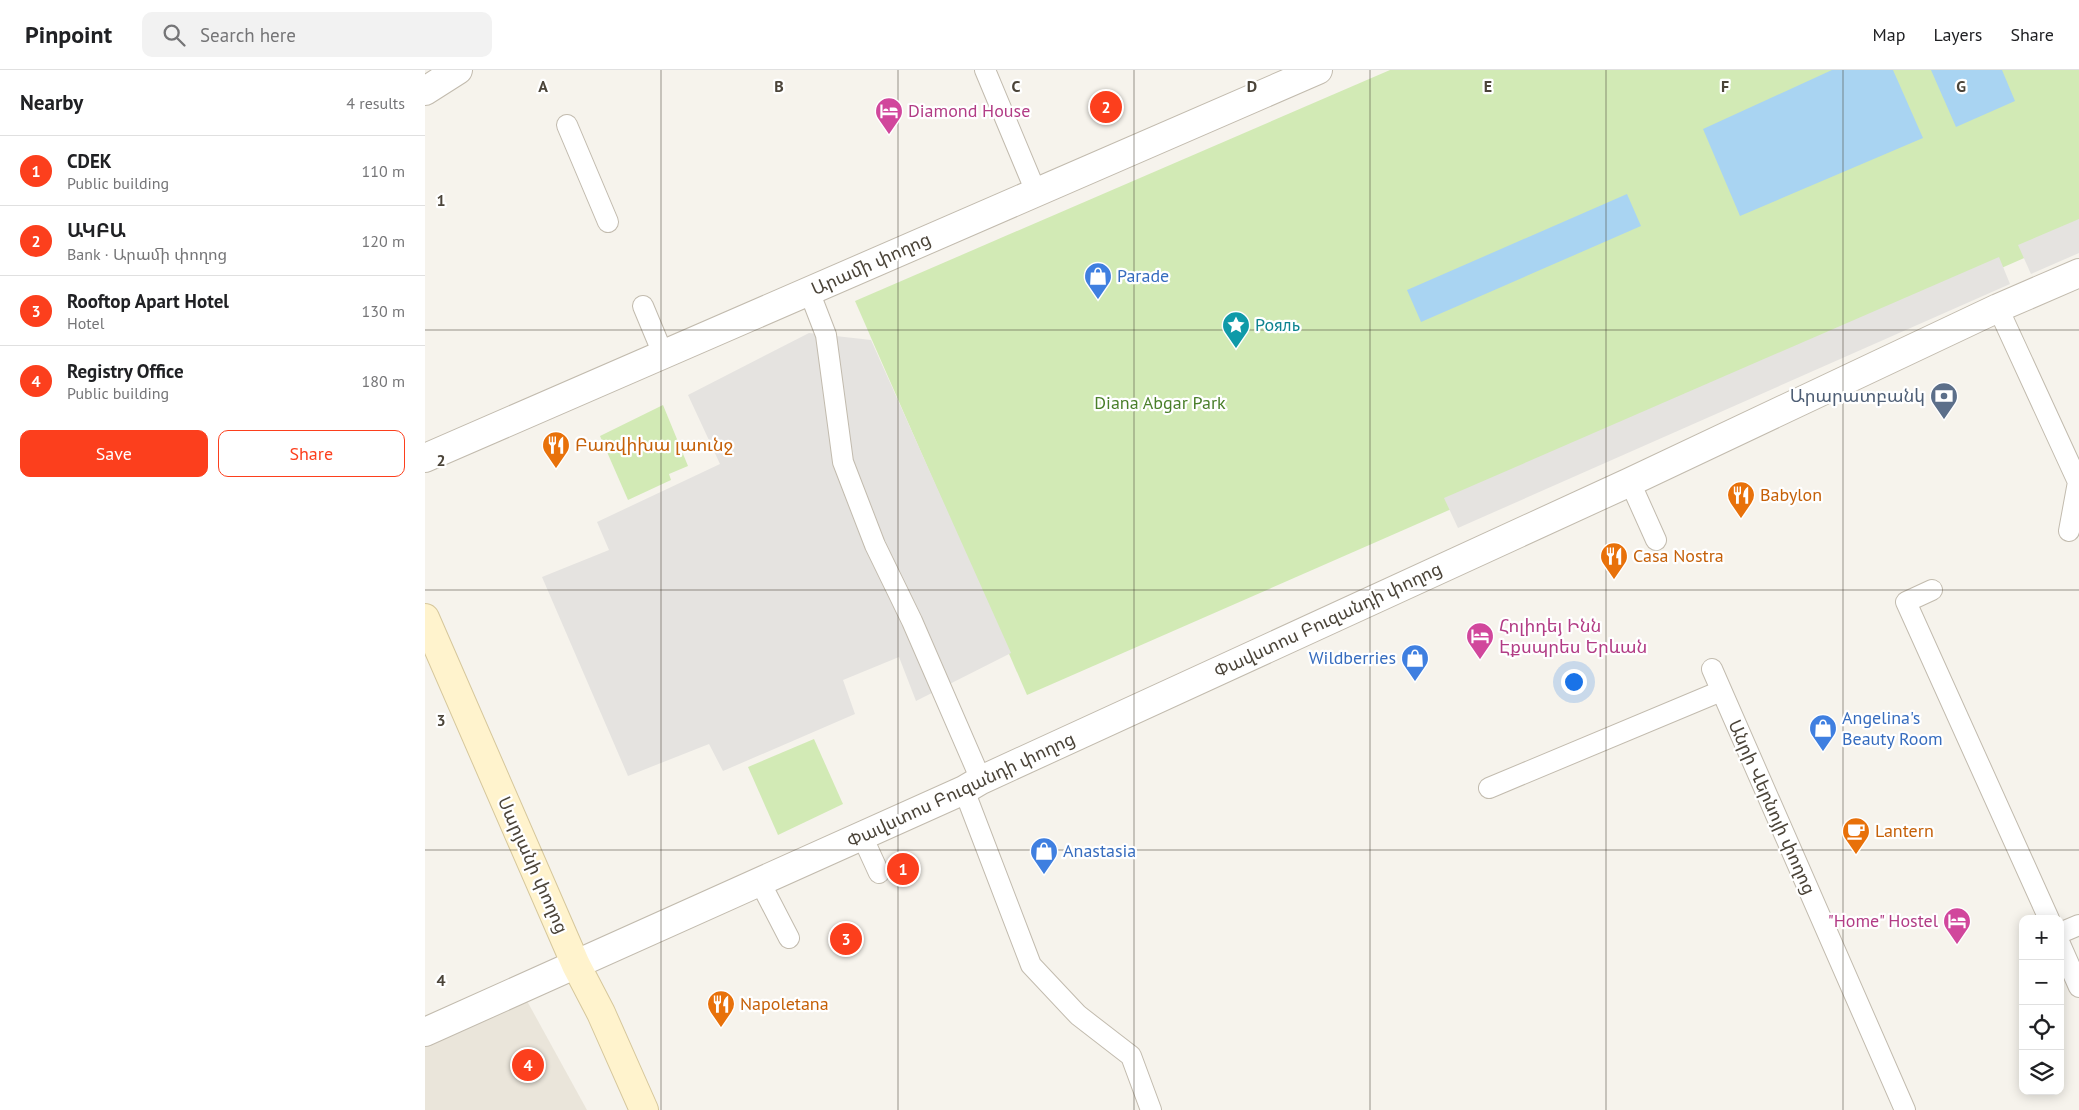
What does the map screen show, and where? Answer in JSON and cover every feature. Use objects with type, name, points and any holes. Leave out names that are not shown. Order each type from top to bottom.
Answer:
[{"type":"main road","name":"Սարյանի փողոց","points":[[425,618],[577,965],[601,1013],[644,1110]]},
{"type":"street","points":[[425,91],[458,70]]},
{"type":"street","name":"Արամի փողոց","points":[[425,458],[1318,70]]},
{"type":"street","name":"Փավստոս Բուզանդի փողոց","points":[[425,1032],[862,836],[1630,482],[1998,308],[2079,273]]},
{"type":"lane","points":[[985,70],[1037,192]]},
{"type":"lane","points":[[567,125],[608,222]]},
{"type":"lane","points":[[809,291],[826,335],[843,462],[875,545],[911,621],[973,785],[1031,965],[1078,1015],[1131,1056],[1151,1110]]},
{"type":"lane","points":[[643,306],[663,354]]},
{"type":"lane","points":[[1998,308],[2079,482],[2069,531]]},
{"type":"lane","points":[[1630,482],[1656,540]]},
{"type":"lane","points":[[1932,590],[1906,602],[2047,915]]},
{"type":"lane","name":"Անրի Վերնոյի փողոց","points":[[1712,670],[1905,1110]]},
{"type":"lane","points":[[1489,788],[1721,691]]},
{"type":"lane","points":[[862,836],[879,874]]},
{"type":"lane","points":[[760,882],[789,938]]},
{"type":"lane","points":[[2064,931],[2079,925]]},
{"type":"lane","points":[[2064,953],[2079,987]]},
{"type":"shaded area","points":[[2079,219],[2079,253],[2031,274],[2018,245]]},
{"type":"shaded area","points":[[1999,257],[2010,284],[1458,528],[1444,498]]},
{"type":"shaded area","points":[[809,333],[871,340],[1011,653],[916,701],[899,657],[843,680],[855,714],[723,771],[709,744],[628,776],[542,577],[609,550],[597,522],[720,464],[688,395]]},
{"type":"shaded area","points":[[521,990],[587,1110],[425,1110],[425,1032]]},
{"type":"green space","name":"Diana Abgar Park","points":[[1390,70],[2079,70],[2079,234],[1027,695],[855,301]]},
{"type":"green space","points":[[663,405],[688,466],[669,474],[671,480],[628,500],[600,436]]},
{"type":"green space","points":[[814,739],[843,804],[778,835],[748,767]]},
{"type":"water","points":[[1832,70],[1893,70],[1923,138],[1740,216],[1703,129]]},
{"type":"water","points":[[1931,70],[2002,70],[2015,101],[1956,127]]},
{"type":"water","points":[[1627,194],[1641,226],[1421,322],[1407,290]]},
{"type":"place","name":"ԱԿԲԱ","points":[[1106,107]]},
{"type":"place","name":"Diamond House","points":[[889,135]]},
{"type":"place","name":"Parade","points":[[1098,300]]},
{"type":"place","name":"Рояль","points":[[1236,349]]},
{"type":"place","name":"Արարատբանկ","points":[[1944,420]]},
{"type":"place","name":"Բառվիխա լաունջ","points":[[556,469]]},
{"type":"place","name":"Babylon","points":[[1741,519]]},
{"type":"place","name":"Casa Nostra","points":[[1614,580]]},
{"type":"place","name":"Հոլիդեյ Ինն Էքսպրես Երևան","points":[[1480,660]]},
{"type":"place","name":"Wildberries","points":[[1415,682]]},
{"type":"place","name":"Angelina's Beauty Room","points":[[1823,752]]},
{"type":"place","name":"Lantern","points":[[1856,855]]},
{"type":"place","name":"CDEK","points":[[903,869]]},
{"type":"place","name":"Anastasia","points":[[1044,875]]},
{"type":"place","name":"Rooftop Apart Hotel","points":[[846,939]]},
{"type":"place","name":"\"Home\" Hostel","points":[[1957,945]]},
{"type":"place","name":"Napoletana","points":[[721,1028]]},
{"type":"place","name":"Registry Office","points":[[528,1065]]}]
